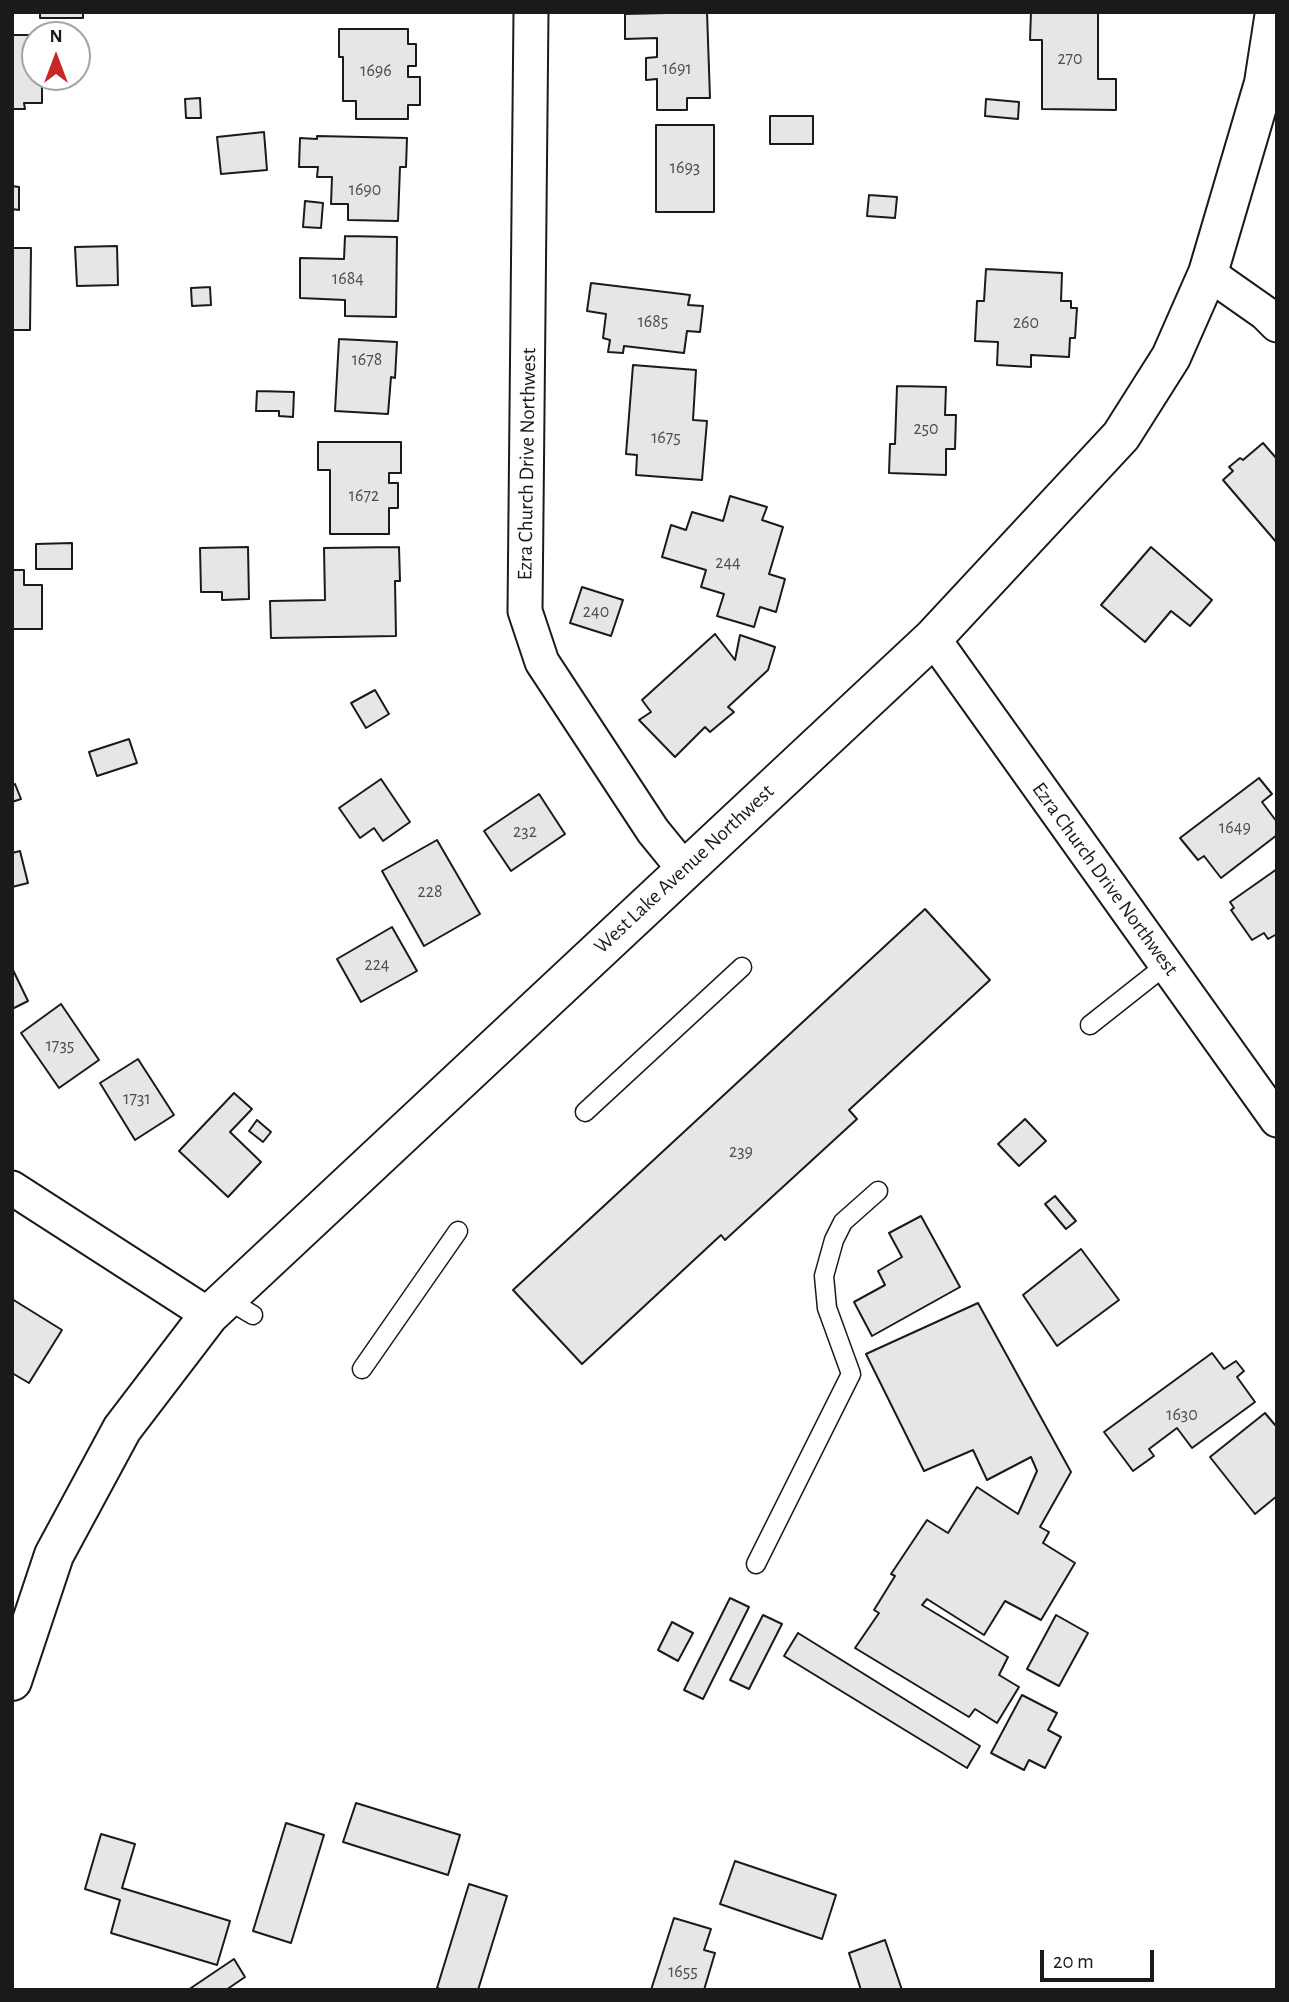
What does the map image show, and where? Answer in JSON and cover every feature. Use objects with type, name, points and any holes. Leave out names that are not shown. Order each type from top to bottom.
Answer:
[{"type":"street","name":"Ezra Church Drive Northwest","points":[[531,12],[525,611],[542,662],[653,831],[684,869]]},
{"type":"street","name":"West Lake Avenue Northwest","points":[[12,1681],[54,1555],[122,1429],[229,1310],[684,869],[933,638],[1121,436],[1171,357],[1208,273],[1264,83],[1276,12]]},
{"type":"street","points":[[1208,273],[1265,313],[1277,326]]},
{"type":"street","name":"Ezra Church Drive Northwest","points":[[933,638],[1277,1119]]},
{"type":"street","points":[[12,1188],[229,1310]]},
{"type":"lane","points":[[1090,1024],[1166,965]]},
{"type":"lane","points":[[585,1112],[742,967]]},
{"type":"lane","points":[[756,1564],[851,1374],[827,1308],[824,1276],[834,1240],[843,1222],[878,1191]]},
{"type":"lane","points":[[362,1369],[458,1231]]},
{"type":"building","points":[[40,12],[83,12],[83,18],[40,18]]},
{"type":"building","points":[[707,12],[710,98],[687,98],[687,110],[657,110],[657,79],[646,80],[646,58],[657,57],[657,38],[625,39],[625,14]]},
{"type":"building","points":[[1031,12],[1098,12],[1098,79],[1116,79],[1116,110],[1042,109],[1042,40],[1030,40]]},
{"type":"building","points":[[339,29],[408,29],[408,44],[416,44],[416,66],[408,66],[408,77],[420,77],[420,105],[408,105],[408,119],[356,119],[356,101],[343,101],[343,57],[339,57]]},
{"type":"building","points":[[12,35],[21,35],[21,91],[42,91],[42,103],[24,103],[25,109],[12,109]]},
{"type":"building","points":[[200,98],[201,118],[186,118],[185,99]]},
{"type":"building","points":[[986,99],[1019,102],[1018,119],[985,116]]},
{"type":"building","points":[[770,116],[813,116],[813,144],[770,144]]},
{"type":"building","points":[[656,125],[714,125],[714,212],[656,212]]},
{"type":"building","points":[[264,132],[267,170],[221,174],[217,137]]},
{"type":"building","points":[[317,136],[407,138],[406,167],[400,167],[398,221],[348,220],[348,204],[331,204],[332,177],[317,177],[318,167],[299,167],[300,138],[317,139]]},
{"type":"building","points":[[12,186],[19,187],[19,210],[12,209]]},
{"type":"building","points":[[869,195],[897,197],[895,218],[867,216]]},
{"type":"building","points":[[305,201],[323,203],[321,228],[303,227]]},
{"type":"building","points":[[345,236],[397,237],[396,317],[345,316],[345,300],[300,298],[300,258],[344,259]]},
{"type":"building","points":[[117,246],[118,285],[77,286],[75,247]]},
{"type":"building","points":[[12,248],[31,248],[30,330],[12,330]]},
{"type":"building","points":[[986,269],[1062,273],[1061,301],[1071,301],[1071,308],[1077,308],[1075,338],[1070,338],[1069,357],[1031,355],[1031,367],[997,365],[998,342],[975,341],[977,301],[984,301]]},
{"type":"building","points":[[591,283],[690,295],[688,305],[703,306],[700,332],[687,331],[684,353],[624,346],[623,353],[608,352],[610,340],[603,338],[606,314],[587,311]]},
{"type":"building","points":[[210,287],[211,305],[192,306],[191,288]]},
{"type":"building","points":[[339,339],[397,342],[395,378],[391,377],[388,414],[335,411]]},
{"type":"building","points":[[633,365],[696,370],[693,420],[707,421],[702,480],[636,475],[637,455],[626,454]]},
{"type":"building","points":[[897,386],[946,387],[945,415],[956,415],[955,449],[946,449],[946,475],[889,473],[890,444],[895,444]]},
{"type":"building","points":[[257,391],[294,392],[293,417],[279,416],[279,411],[256,411]]},
{"type":"building","points":[[318,442],[401,442],[401,473],[389,473],[389,483],[398,483],[398,508],[389,508],[389,534],[330,534],[330,470],[318,470]]},
{"type":"building","points":[[1263,443],[1277,459],[1277,543],[1223,480],[1233,471],[1229,467],[1240,458],[1243,460]]},
{"type":"building","points":[[730,496],[767,507],[762,520],[783,527],[769,574],[785,579],[776,612],[760,607],[754,627],[717,616],[724,594],[701,587],[706,570],[662,557],[671,525],[686,530],[692,512],[723,521]]},
{"type":"building","points":[[72,543],[72,569],[36,569],[36,544]]},
{"type":"building","points":[[248,547],[249,599],[222,600],[222,592],[201,592],[200,548]]},
{"type":"building","points":[[399,547],[400,581],[395,581],[396,636],[271,638],[270,601],[325,600],[324,548]]},
{"type":"building","points":[[1151,547],[1212,600],[1190,626],[1171,611],[1145,642],[1101,605]]},
{"type":"building","points":[[12,570],[24,570],[24,585],[42,585],[42,629],[12,629]]},
{"type":"building","points":[[582,587],[623,600],[611,636],[570,623]]},
{"type":"building","points":[[715,634],[735,660],[740,635],[775,647],[768,670],[728,707],[734,712],[710,732],[705,727],[675,757],[639,720],[651,712],[642,700]]},
{"type":"building","points":[[375,690],[389,714],[366,728],[351,703]]},
{"type":"building","points":[[129,739],[137,763],[97,776],[89,752]]},
{"type":"building","points":[[1259,778],[1272,794],[1262,802],[1277,822],[1277,835],[1221,878],[1204,856],[1198,860],[1180,838]]},
{"type":"building","points":[[381,779],[410,822],[383,841],[374,828],[360,838],[339,808]]},
{"type":"building","points":[[15,784],[21,799],[12,802],[12,785]]},
{"type":"building","points":[[539,794],[565,834],[511,871],[484,831]]},
{"type":"building","points":[[437,840],[480,914],[424,946],[382,871]]},
{"type":"building","points":[[20,851],[28,883],[12,887],[12,853]]},
{"type":"building","points":[[1277,869],[1277,934],[1268,939],[1264,933],[1252,940],[1231,910],[1234,908],[1230,902]]},
{"type":"building","points":[[925,909],[990,980],[849,1110],[857,1119],[725,1240],[721,1235],[582,1364],[513,1290]]},
{"type":"building","points":[[392,927],[417,971],[361,1002],[337,959]]},
{"type":"building","points":[[12,968],[28,1001],[12,1009]]},
{"type":"building","points":[[61,1004],[99,1060],[59,1088],[21,1033]]},
{"type":"building","points":[[138,1059],[174,1115],[135,1140],[100,1083]]},
{"type":"building","points":[[234,1093],[252,1109],[230,1132],[261,1162],[228,1197],[179,1151]]},
{"type":"building","points":[[1025,1119],[1046,1141],[1019,1166],[998,1144]]},
{"type":"building","points":[[257,1120],[271,1132],[263,1142],[249,1131]]},
{"type":"building","points":[[1055,1196],[1076,1221],[1066,1229],[1045,1204]]},
{"type":"building","points":[[921,1216],[960,1287],[872,1336],[854,1302],[885,1285],[878,1271],[902,1257],[889,1233]]},
{"type":"building","points":[[1081,1249],[1119,1300],[1057,1346],[1023,1295]]},
{"type":"building","points":[[12,1299],[62,1330],[29,1383],[12,1373]]},
{"type":"building","points":[[978,1303],[1071,1472],[1040,1527],[1049,1532],[1043,1543],[1075,1563],[1041,1620],[1005,1601],[984,1635],[927,1599],[922,1605],[1008,1657],[999,1675],[1019,1687],[997,1723],[975,1709],[969,1717],[855,1648],[879,1613],[874,1610],[895,1576],[891,1574],[927,1520],[948,1533],[977,1487],[1018,1514],[1037,1471],[1031,1457],[987,1480],[973,1450],[924,1471],[866,1354]]},
{"type":"building","points":[[1212,1353],[1224,1369],[1236,1361],[1244,1371],[1237,1377],[1255,1402],[1192,1448],[1177,1428],[1149,1449],[1154,1456],[1133,1471],[1104,1432]]},
{"type":"building","points":[[1265,1413],[1277,1424],[1277,1496],[1255,1514],[1210,1457]]},
{"type":"building","points":[[730,1598],[749,1607],[703,1699],[684,1690]]},
{"type":"building","points":[[763,1615],[782,1624],[749,1689],[730,1680]]},
{"type":"building","points":[[1056,1615],[1088,1633],[1059,1686],[1027,1669]]},
{"type":"building","points":[[672,1622],[693,1633],[678,1661],[658,1650]]},
{"type":"building","points":[[798,1633],[980,1746],[967,1768],[784,1656]]},
{"type":"building","points":[[1022,1695],[1057,1713],[1048,1730],[1061,1737],[1045,1768],[1029,1760],[1024,1770],[991,1753]]},
{"type":"building","points":[[356,1803],[460,1835],[448,1875],[343,1842]]},
{"type":"building","points":[[286,1823],[324,1835],[291,1943],[253,1931]]},
{"type":"building","points":[[101,1834],[135,1844],[122,1888],[230,1921],[217,1965],[111,1933],[120,1900],[85,1889]]},
{"type":"building","points":[[735,1861],[836,1895],[822,1939],[720,1904]]},
{"type":"building","points":[[469,1884],[507,1896],[478,1990],[443,1990],[437,1988]]},
{"type":"building","points":[[674,1918],[711,1929],[704,1950],[715,1953],[704,1990],[651,1990]]},
{"type":"building","points":[[885,1940],[902,1990],[861,1990],[849,1953]]},
{"type":"building","points":[[234,1959],[245,1977],[226,1990],[188,1990]]}]
